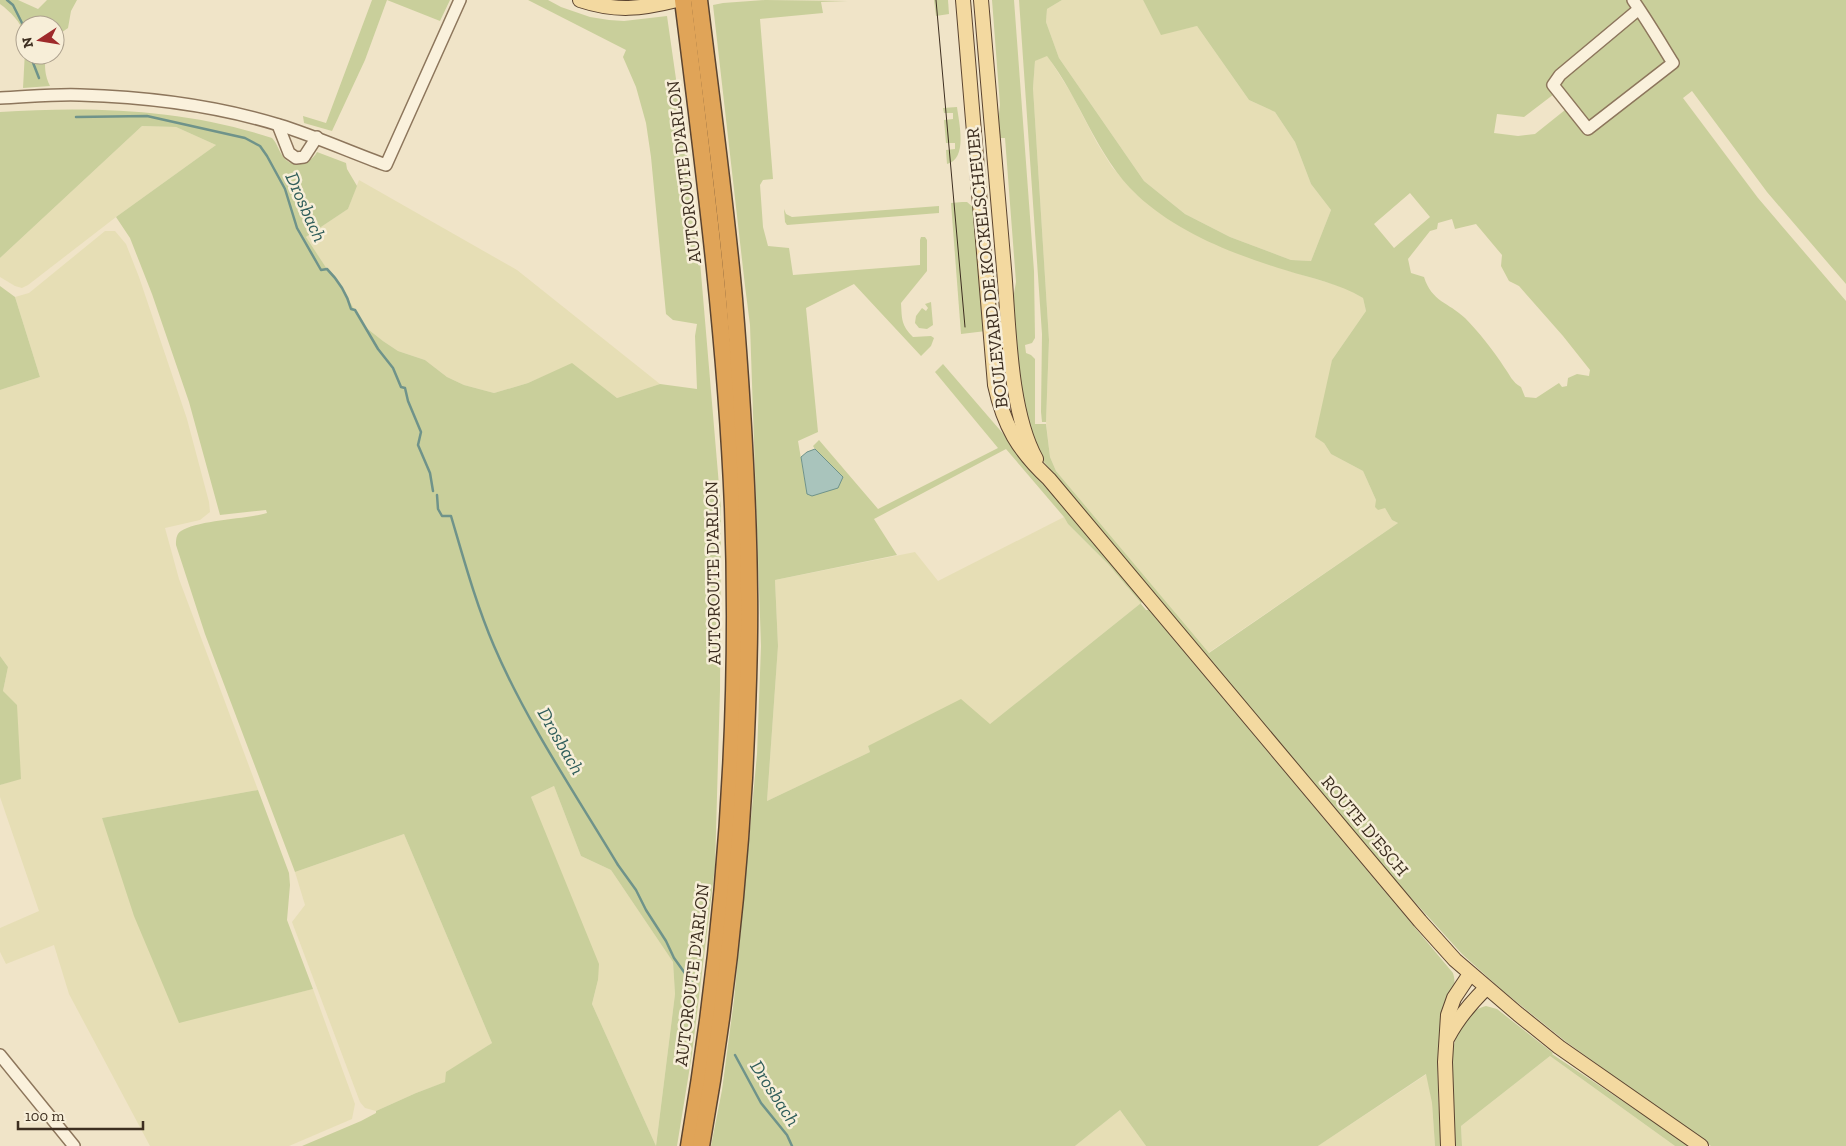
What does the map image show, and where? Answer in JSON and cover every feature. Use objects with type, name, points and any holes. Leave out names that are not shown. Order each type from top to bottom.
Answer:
[{"type":"highway","name":"AUTOROUTE D'ARLON","points":[[683,0],[709,211],[723,351],[733,506],[736,635],[734,733],[727,849],[712,996],[700,1084],[688,1146]]},
{"type":"highway","name":"AUTOROUTE D'ARLON","points":[[699,0],[734,298],[743,427],[749,595],[749,666],[740,850],[723,1008],[701,1146]]},
{"type":"main road","points":[[580,0],[597,6],[612,8],[642,8],[677,0]]},
{"type":"main road","name":"BOULEVARD DE KOCKELSCHEUER","points":[[963,0],[995,385],[1004,420],[1012,436],[1032,463],[1049,479]]},
{"type":"main road","name":"BOULEVARD DE KOCKELSCHEUER","points":[[981,0],[1016,390],[1026,439],[1049,479]]},
{"type":"main road","name":"ROUTE D'ESCH","points":[[1049,479],[1420,921],[1470,974],[1559,1047],[1701,1146]]},
{"type":"main road","points":[[1448,1146],[1445,1081],[1448,1015],[1454,998],[1470,974]]},
{"type":"main road","points":[[1446,1040],[1456,1023],[1486,988]]},
{"type":"street","points":[[0,98],[78,95],[174,101],[234,113],[278,125],[386,165],[460,0]]},
{"type":"street","points":[[1636,4],[1673,63],[1588,129],[1553,85],[1560,75],[1636,4]]},
{"type":"street","points":[[278,125],[288,153],[296,158],[304,157],[317,138]]},
{"type":"street","points":[[0,1055],[74,1146]]},
{"type":"shaded area","points":[[1062,0],[1143,0],[1161,34],[1197,26],[1249,100],[1275,112],[1295,142],[1311,184],[1331,210],[1311,261],[1291,260],[1230,237],[1185,214],[1144,181],[1059,58],[1046,22],[1047,9]]},
{"type":"shaded area","points":[[1047,55],[1071,93],[1112,167],[1137,195],[1286,270],[1346,288],[1363,298],[1366,311],[1332,360],[1324,443],[1331,454],[1363,471],[1376,500],[1385,508],[1392,520],[1398,523],[1208,653],[1056,471],[1050,457],[1046,422],[1049,340],[1033,88],[1035,61]]},
{"type":"shaded area","points":[[142,126],[176,127],[216,145],[116,217],[28,285],[22,288],[15,286],[0,277],[0,258]]},
{"type":"shaded area","points":[[359,180],[517,270],[660,384],[617,398],[572,364],[528,383],[494,393],[464,385],[447,377],[425,360],[398,351],[383,341],[364,326],[334,276],[327,269],[306,237],[348,209]]},
{"type":"shaded area","points":[[105,231],[115,231],[126,244],[187,419],[210,512],[200,520],[165,528],[179,579],[258,790],[102,818],[179,1022],[313,989],[355,1104],[352,1119],[289,1146],[150,1146],[69,994],[54,945],[6,964],[0,952],[0,928],[39,911],[0,797],[0,785],[21,778],[3,691],[8,667],[0,656],[0,390],[40,377],[15,297],[29,293]]},
{"type":"shaded area","points":[[1064,517],[1068,524],[1108,564],[1141,603],[990,724],[868,746],[870,752],[767,801],[778,646],[775,580],[915,552],[938,581]]},
{"type":"shaded area","points":[[554,786],[581,856],[611,870],[673,962],[675,994],[656,1146],[592,1004],[598,980],[531,797]]},
{"type":"shaded area","points":[[404,834],[492,1043],[447,1072],[446,1082],[376,1111],[365,1108],[360,1102],[292,922],[305,905],[295,872]]},
{"type":"shaded area","points":[[1550,1056],[1675,1146],[1462,1146],[1461,1126]]},
{"type":"shaded area","points":[[1427,1074],[1432,1103],[1435,1146],[1318,1146]]},
{"type":"shaded area","points":[[1120,1110],[1146,1146],[1075,1146]]},
{"type":"green space","points":[[0,0],[18,0],[38,9],[47,0],[77,0],[71,11],[68,28],[65,30],[65,15],[15,15],[15,18],[0,4]]},
{"type":"green space","points":[[372,0],[387,0],[365,60],[332,131],[304,123],[303,116],[326,123]]},
{"type":"green space","points":[[387,0],[450,0],[440,21]]},
{"type":"green space","points":[[528,0],[548,0],[561,7],[590,17],[609,20],[624,21],[667,16],[697,226],[721,509],[720,690],[715,867],[692,1054],[677,1146],[656,1146],[302,1146],[361,1121],[376,1113],[376,1111],[416,1093],[445,1082],[446,1072],[492,1043],[404,834],[295,872],[205,634],[176,545],[178,534],[188,527],[267,513],[266,510],[220,515],[189,402],[152,294],[130,238],[116,217],[216,145],[176,127],[142,126],[0,258],[0,112],[69,109],[172,115],[239,128],[272,138],[282,155],[290,163],[305,163],[317,152],[346,163],[347,169],[357,186],[348,209],[306,237],[327,269],[334,275],[364,326],[398,351],[425,360],[447,377],[464,385],[494,393],[528,383],[572,363],[617,398],[660,384],[697,389],[695,336],[697,324],[673,320],[666,314],[646,123],[636,87],[623,57],[626,50]],"holes":[[[554,786],[581,856],[611,870],[673,962],[675,994],[656,1146],[592,1004],[598,980],[599,964],[531,797]]]},
{"type":"green space","points":[[765,0],[848,1],[821,2],[823,13],[760,19],[773,179],[763,180],[760,185],[763,227],[768,246],[789,248],[793,275],[920,265],[920,240],[921,237],[925,237],[927,240],[927,271],[901,303],[903,322],[913,337],[931,336],[934,338],[931,346],[921,356],[854,284],[806,308],[818,432],[798,441],[807,494],[843,477],[813,446],[819,440],[878,509],[998,448],[935,372],[943,364],[1062,502],[1142,601],[1141,604],[1146,610],[1149,610],[1453,973],[1454,990],[1445,1016],[1439,1048],[1438,1081],[1441,1146],[1435,1146],[1432,1103],[1426,1074],[1318,1146],[1146,1146],[1120,1110],[1075,1146],[711,1146],[722,1090],[734,1000],[757,754],[761,646],[750,325],[713,5]],"holes":[[[1006,449],[1068,524],[1108,564],[1141,603],[990,724],[961,699],[868,746],[870,752],[767,801],[778,646],[775,580],[897,555],[874,519]]]},
{"type":"green space","points":[[934,0],[948,0],[949,14],[936,16]]},
{"type":"green space","points":[[992,0],[1014,0],[1034,271],[1035,338],[1032,343],[1025,345],[1026,353],[1035,359],[1035,424],[1046,424],[1050,457],[1056,471],[1209,653],[1398,523],[1392,520],[1385,508],[1378,510],[1375,507],[1376,500],[1363,471],[1331,454],[1324,443],[1315,437],[1332,360],[1366,311],[1363,298],[1335,285],[1265,264],[1207,241],[1153,208],[1137,195],[1110,163],[1070,91],[1047,56],[1035,61],[1033,88],[1049,340],[1046,422],[1042,422],[1042,334],[1019,0],[1062,0],[1047,9],[1046,22],[1059,58],[1144,181],[1185,214],[1230,237],[1291,260],[1311,261],[1331,210],[1311,184],[1295,142],[1275,112],[1249,100],[1197,26],[1161,35],[1143,0],[1846,0],[1846,284],[1767,192],[1692,91],[1683,98],[1758,198],[1846,301],[1846,1146],[1711,1146],[1565,1041],[1503,991],[1462,954],[1393,878],[1034,450],[1028,434],[1017,363],[1013,299],[1016,282],[1005,138],[999,138],[1000,105]],"holes":[[[1558,91],[1570,106],[1535,134],[1518,136],[1494,133],[1497,114],[1524,117]],[[1410,193],[1430,217],[1394,248],[1374,224]],[[1452,219],[1455,229],[1476,224],[1502,255],[1501,266],[1509,281],[1519,286],[1563,336],[1590,370],[1589,376],[1577,374],[1568,378],[1567,386],[1562,387],[1559,383],[1536,398],[1525,397],[1521,387],[1513,381],[1491,348],[1470,323],[1436,297],[1431,292],[1424,277],[1411,273],[1408,259],[1430,231],[1437,229],[1438,223]]]},
{"type":"green space","points":[[24,65],[45,65],[50,86],[23,88]]},
{"type":"green space","points":[[957,107],[961,140],[960,148],[954,161],[947,164],[946,150],[955,149],[955,143],[946,143],[944,120],[953,119],[953,113],[944,113],[943,108]]},
{"type":"green space","points":[[967,202],[974,208],[986,331],[961,334],[951,203]]},
{"type":"green space","points":[[939,206],[939,213],[787,225],[784,209],[786,214],[792,217]]},
{"type":"green space","points":[[0,286],[15,297],[40,377],[0,390]]},
{"type":"green space","points":[[931,302],[933,325],[927,329],[919,328],[915,323],[916,316],[922,308],[926,311],[928,308],[925,304]]},
{"type":"green space","points":[[0,656],[8,667],[3,691],[17,705],[21,779],[0,785]]},
{"type":"green space","points":[[258,790],[289,873],[290,885],[287,920],[313,989],[179,1023],[134,916],[102,818]]},
{"type":"green space","points":[[1486,1006],[1497,1009],[1552,1054],[1690,1146],[1675,1146],[1550,1056],[1461,1126],[1462,1146],[1455,1146],[1452,1079],[1453,1050],[1458,1034],[1467,1019],[1472,1013]]},
{"type":"water","points":[[815,449],[843,477],[838,488],[812,496],[807,494],[801,457]]},
{"type":"waterway","name":"Drosbach","points":[[7,0],[13,5],[18,15]]},
{"type":"waterway","name":"Drosbach","points":[[34,65],[39,78]]},
{"type":"waterway","name":"Drosbach","points":[[76,117],[147,116],[245,138],[260,146],[285,189],[297,228],[321,270],[327,269],[338,283],[345,293],[351,309],[355,310],[378,349],[393,368],[401,387],[405,388],[408,401],[421,432],[418,445],[430,473],[433,491]]},
{"type":"waterway","name":"Drosbach","points":[[437,495],[438,509],[442,516],[451,516],[471,582],[494,646],[521,702],[569,785],[618,865],[636,890],[674,958],[697,990]]},
{"type":"waterway","name":"Drosbach","points":[[735,1055],[761,1103],[787,1135],[792,1146]]},
{"type":"tram line","points":[[936,0],[965,327]]}]
